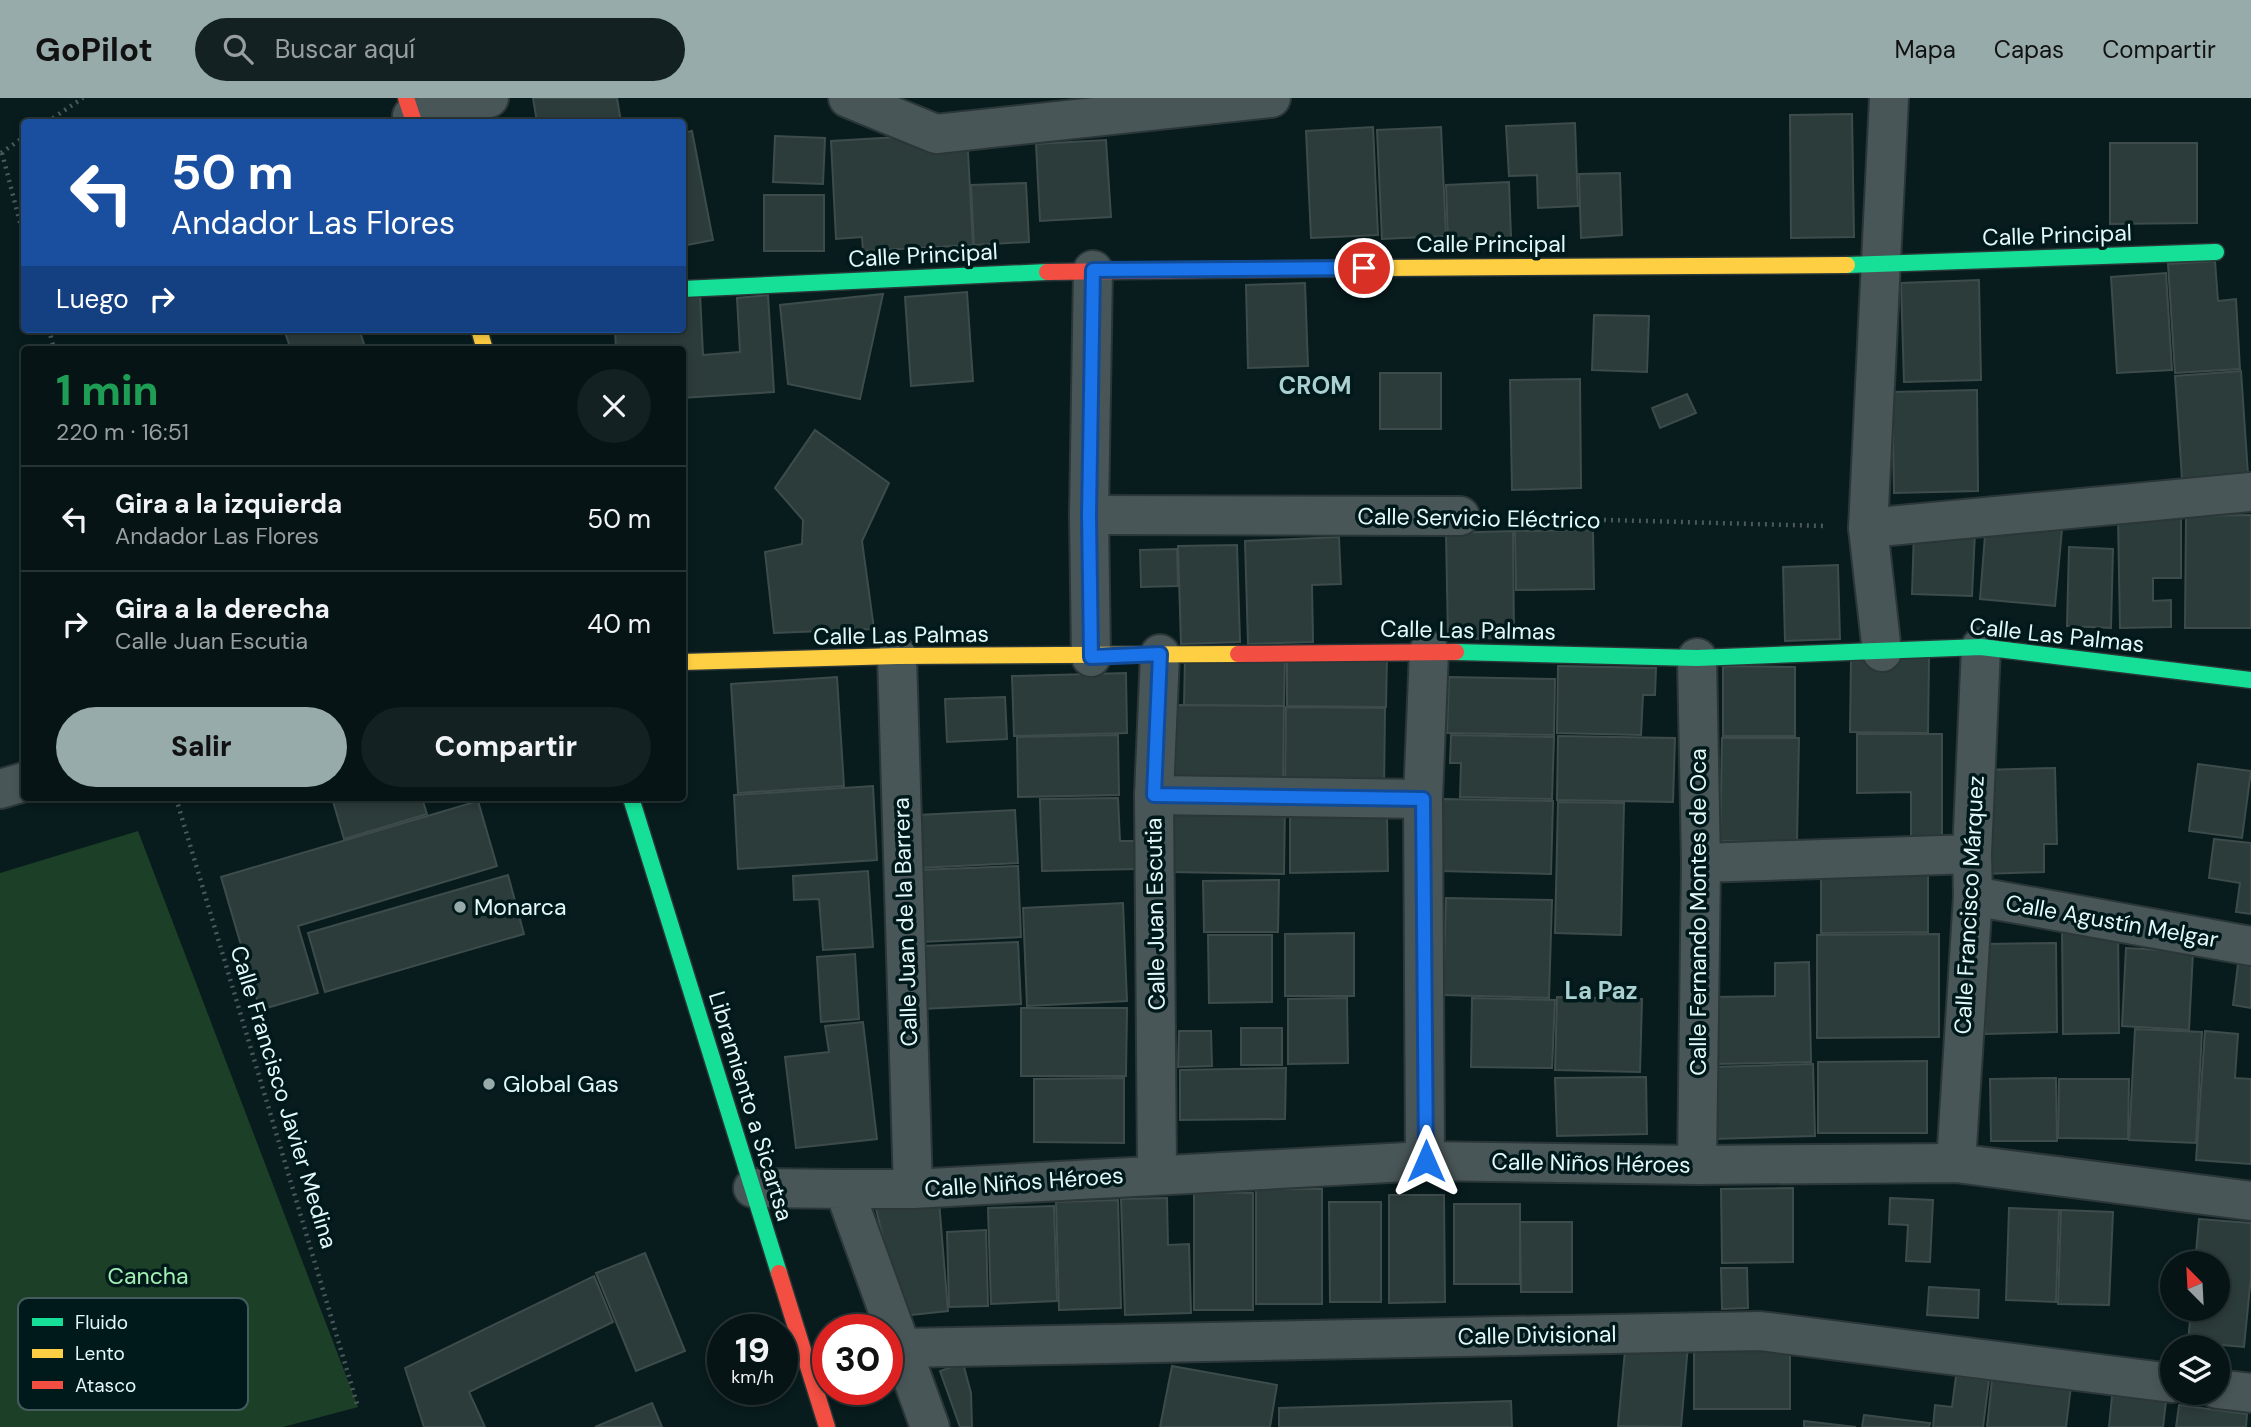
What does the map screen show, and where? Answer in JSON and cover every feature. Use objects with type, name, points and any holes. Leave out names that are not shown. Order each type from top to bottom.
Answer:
[{"type":"street","points":[[410,108],[489,98]]},
{"type":"street","points":[[848,98],[936,134],[1271,98]]},
{"type":"street","points":[[1882,652],[1868,528],[1889,98]]},
{"type":"street","name":"Calle Principal","points":[[686,289],[1093,270],[1880,265],[2216,252]]},
{"type":"street","points":[[1091,657],[1089,515],[1093,270]]},
{"type":"street","points":[[1868,528],[2251,492]]},
{"type":"street","name":"Calle Servicio Eléctrico","points":[[1089,515],[1460,516]]},
{"type":"street","name":"Calle Las Palmas","points":[[686,662],[897,656],[1091,657],[1429,651],[1698,658],[1981,647],[2251,680]]},
{"type":"street","name":"Calle Francisco Márquez","points":[[1956,1163],[1973,896],[1972,854],[1981,647]]},
{"type":"street","points":[[1426,1161],[1423,799],[1429,651]]},
{"type":"street","name":"Calle Juan Escutia","points":[[1157,1174],[1154,795],[1160,654]]},
{"type":"street","name":"Calle Juan de la Barrera","points":[[897,656],[913,1189]]},
{"type":"street","name":"Calle Fernando Montes de Oca","points":[[1697,1165],[1702,863],[1698,658]]},
{"type":"street","points":[[0,789],[21,783]]},
{"type":"street","points":[[1154,795],[1423,799]]},
{"type":"street","name":"Libramiento a Sicartsa","points":[[632,801],[827,1427]]},
{"type":"street","points":[[1702,863],[1972,854]]},
{"type":"street","name":"Calle Agustín Melgar","points":[[1973,896],[2251,946]]},
{"type":"street","name":"Calle Niños Héroes","points":[[844,1189],[913,1189],[1426,1161],[1697,1165],[1956,1163],[2251,1201]]},
{"type":"street","points":[[753,1188],[844,1189],[888,1314]]},
{"type":"street","name":"Calle Divisional","points":[[903,1348],[1760,1331],[2160,1381]]},
{"type":"street","points":[[903,1356],[930,1427]]},
{"type":"street","points":[[2230,1391],[2251,1393]]},
{"type":"path","points":[[52,119],[83,98]]},
{"type":"path","points":[[21,139],[1,153],[21,227]]},
{"type":"path","name":"Calle Servicio Eléctrico","points":[[1460,516],[1868,528]]},
{"type":"path","name":"Calle Francisco Javier Medina","points":[[177,801],[358,1407]]},
{"type":"green space","name":"Cancha","points":[[138,831],[358,1407],[283,1427],[0,1427],[0,873]]},
{"type":"building","points":[[533,98],[617,98],[620,119],[536,119]]},
{"type":"building","points":[[1852,114],[1854,237],[1791,238],[1790,115]]},
{"type":"building","points":[[1575,123],[1578,206],[1538,208],[1537,175],[1509,176],[1506,126]]},
{"type":"building","points":[[1373,127],[1378,235],[1311,238],[1306,131]]},
{"type":"building","points":[[1441,127],[1446,236],[1382,239],[1377,130]]},
{"type":"building","points":[[692,131],[713,240],[686,245],[686,132]]},
{"type":"building","points":[[967,133],[973,245],[863,251],[862,237],[836,239],[831,141]]},
{"type":"building","points":[[775,136],[825,138],[823,184],[773,182]]},
{"type":"building","points":[[1106,140],[1111,217],[1040,221],[1036,144]]},
{"type":"building","points":[[2110,143],[2197,143],[2197,223],[2110,224]]},
{"type":"building","points":[[1620,173],[1622,235],[1581,238],[1579,174]]},
{"type":"building","points":[[1509,182],[1511,237],[1448,240],[1446,185]]},
{"type":"building","points":[[1026,183],[1029,242],[974,245],[971,185]]},
{"type":"building","points":[[764,195],[824,195],[824,251],[764,251]]},
{"type":"building","points":[[2215,261],[2218,301],[2236,299],[2240,369],[2175,373],[2168,264]]},
{"type":"building","points":[[2166,273],[2172,370],[2117,373],[2111,277]]},
{"type":"building","points":[[1979,280],[1981,380],[1904,382],[1901,283]]},
{"type":"building","points":[[1305,283],[1308,366],[1248,368],[1246,285]]},
{"type":"building","points":[[967,292],[973,381],[911,386],[905,297]]},
{"type":"building","points":[[700,294],[703,355],[740,352],[737,298],[768,295],[774,392],[686,398],[686,346],[616,346],[615,333],[686,333],[686,295]]},
{"type":"building","points":[[883,294],[860,399],[788,384],[780,305]]},
{"type":"building","points":[[1594,315],[1649,316],[1647,372],[1592,370]]},
{"type":"building","points":[[285,333],[360,333],[365,346],[290,346]]},
{"type":"building","points":[[2241,371],[2248,474],[2182,479],[2175,376]]},
{"type":"building","points":[[1380,373],[1441,373],[1441,429],[1380,429]]},
{"type":"building","points":[[1580,379],[1581,488],[1512,490],[1510,380]]},
{"type":"building","points":[[1977,390],[1978,491],[1894,493],[1892,392]]},
{"type":"building","points":[[1687,394],[1696,413],[1660,428],[1652,408]]},
{"type":"building","points":[[815,430],[889,483],[862,541],[874,629],[774,633],[765,552],[802,544],[803,520],[775,488]]},
{"type":"building","points":[[2251,515],[2251,628],[2185,628],[2186,516]]},
{"type":"building","points":[[2181,517],[2181,578],[2153,578],[2153,601],[2171,600],[2171,627],[2120,628],[2118,518]]},
{"type":"building","points":[[1986,522],[2062,529],[2055,606],[1980,599]]},
{"type":"building","points":[[1593,530],[1594,589],[1516,590],[1515,531]]},
{"type":"building","points":[[1914,530],[1975,532],[1972,596],[1912,594]]},
{"type":"building","points":[[1513,531],[1514,638],[1448,639],[1446,533]]},
{"type":"building","points":[[1339,537],[1341,584],[1312,585],[1313,642],[1248,644],[1245,541]]},
{"type":"building","points":[[1237,545],[1240,642],[1181,644],[1178,546]]},
{"type":"building","points":[[2069,547],[2113,549],[2111,628],[2067,626]]},
{"type":"building","points":[[1177,549],[1178,586],[1141,587],[1140,550]]},
{"type":"building","points":[[1838,565],[1840,639],[1785,641],[1783,567]]},
{"type":"building","points":[[1287,655],[1387,656],[1386,707],[1287,706]]},
{"type":"building","points":[[1185,656],[1285,657],[1284,706],[1184,705]]},
{"type":"building","points":[[1851,657],[1929,657],[1928,733],[1850,732]]},
{"type":"building","points":[[1558,666],[1656,668],[1655,695],[1643,695],[1641,735],[1557,733]]},
{"type":"building","points":[[1723,666],[1795,667],[1795,736],[1723,736]]},
{"type":"building","points":[[1126,673],[1127,733],[1014,736],[1012,676]]},
{"type":"building","points":[[837,677],[844,786],[738,793],[731,684]]},
{"type":"building","points":[[1449,677],[1555,679],[1554,735],[1447,733]]},
{"type":"building","points":[[1005,697],[1007,739],[947,742],[945,699]]},
{"type":"building","points":[[1176,705],[1284,706],[1283,784],[1175,783]]},
{"type":"building","points":[[1286,707],[1385,708],[1384,789],[1285,787]]},
{"type":"building","points":[[1857,734],[1942,734],[1942,844],[1911,845],[1911,792],[1857,793]]},
{"type":"building","points":[[1118,735],[1119,795],[1018,797],[1017,737]]},
{"type":"building","points":[[1451,735],[1554,737],[1552,799],[1460,797],[1461,763],[1450,763]]},
{"type":"building","points":[[1558,736],[1675,738],[1673,802],[1557,800]]},
{"type":"building","points":[[1722,738],[1799,738],[1797,842],[1720,841]]},
{"type":"building","points":[[2198,764],[2251,771],[2242,838],[2189,831]]},
{"type":"building","points":[[2055,768],[2057,844],[2044,844],[2044,872],[1983,874],[1981,770]]},
{"type":"building","points":[[873,786],[877,860],[738,869],[734,795]]},
{"type":"building","points":[[1118,798],[1120,841],[1137,841],[1137,869],[1042,871],[1040,799]]},
{"type":"building","points":[[1442,799],[1553,801],[1551,874],[1440,871]]},
{"type":"building","points":[[333,801],[423,801],[427,814],[344,839]]},
{"type":"building","points":[[478,801],[497,866],[298,926],[318,993],[260,1010],[221,877]]},
{"type":"building","points":[[1173,801],[1285,802],[1284,874],[1171,872]]},
{"type":"building","points":[[1558,802],[1624,803],[1621,935],[1555,933]]},
{"type":"building","points":[[1015,810],[1018,863],[919,868],[917,815]]},
{"type":"building","points":[[1387,815],[1388,871],[1290,873],[1290,817]]},
{"type":"building","points":[[2214,839],[2251,843],[2251,914],[2236,912],[2240,883],[2209,878]]},
{"type":"building","points":[[1821,862],[1928,862],[1928,932],[1821,933]]},
{"type":"building","points":[[1018,866],[1021,937],[922,942],[919,870]]},
{"type":"building","points":[[868,871],[873,947],[823,950],[819,899],[794,900],[793,876]]},
{"type":"building","points":[[508,875],[524,934],[325,992],[308,933]]},
{"type":"building","points":[[1279,880],[1278,932],[1204,932],[1203,881]]},
{"type":"building","points":[[1446,898],[1552,900],[1549,998],[1443,995]]},
{"type":"building","points":[[1123,903],[1127,1001],[1027,1006],[1023,908]]},
{"type":"building","points":[[2118,924],[2119,1033],[2063,1034],[2062,925]]},
{"type":"building","points":[[1354,933],[1354,996],[1285,996],[1285,934]]},
{"type":"building","points":[[1939,934],[1939,1037],[1817,1038],[1817,935]]},
{"type":"building","points":[[1208,935],[1272,935],[1272,1002],[1209,1003]]},
{"type":"building","points":[[1018,942],[1021,1004],[923,1009],[921,946]]},
{"type":"building","points":[[2056,943],[2057,1032],[1985,1034],[1983,944]]},
{"type":"building","points":[[2126,948],[2193,952],[2189,1030],[2122,1026]]},
{"type":"building","points":[[855,954],[859,1019],[821,1022],[817,957]]},
{"type":"building","points":[[1809,962],[1811,1062],[1715,1064],[1714,997],[1775,996],[1775,963]]},
{"type":"building","points":[[2238,964],[2251,966],[2251,1008],[2233,1005]]},
{"type":"building","points":[[1557,997],[1642,999],[1640,1072],[1555,1070]]},
{"type":"building","points":[[1347,998],[1348,1063],[1288,1064],[1288,999]]},
{"type":"building","points":[[1472,998],[1555,1000],[1552,1068],[1471,1067]]},
{"type":"building","points":[[1021,1008],[1127,1008],[1126,1076],[1021,1076]]},
{"type":"building","points":[[863,1022],[877,1139],[796,1148],[785,1057],[829,1052],[825,1026]]},
{"type":"building","points":[[1241,1028],[1282,1028],[1282,1065],[1241,1065]]},
{"type":"building","points":[[2135,1029],[2202,1032],[2196,1143],[2129,1140]]},
{"type":"building","points":[[1179,1031],[1211,1031],[1212,1066],[1178,1067]]},
{"type":"building","points":[[2205,1031],[2238,1034],[2235,1078],[2251,1079],[2251,1164],[2196,1160]]},
{"type":"building","points":[[1927,1061],[1927,1133],[1818,1133],[1818,1062]]},
{"type":"building","points":[[1813,1064],[1815,1136],[1713,1139],[1712,1067]]},
{"type":"building","points":[[1286,1068],[1285,1119],[1180,1120],[1180,1070]]},
{"type":"building","points":[[1646,1077],[1647,1134],[1557,1136],[1555,1078]]},
{"type":"building","points":[[1124,1078],[1124,1143],[1034,1142],[1034,1079]]},
{"type":"building","points":[[2056,1078],[2057,1141],[1991,1141],[1990,1079]]},
{"type":"building","points":[[2059,1079],[2129,1079],[2128,1139],[2058,1138]]},
{"type":"building","points":[[1793,1188],[1793,1262],[1722,1263],[1721,1189]]},
{"type":"building","points":[[1256,1189],[1322,1189],[1322,1304],[1256,1304]]},
{"type":"building","points":[[1194,1192],[1253,1193],[1253,1310],[1194,1310]]},
{"type":"building","points":[[1389,1195],[1444,1195],[1445,1302],[1389,1303]]},
{"type":"building","points":[[1167,1198],[1168,1245],[1189,1244],[1191,1313],[1125,1315],[1121,1199]]},
{"type":"building","points":[[1890,1198],[1933,1200],[1930,1262],[1906,1261],[1908,1225],[1889,1224]]},
{"type":"building","points":[[1118,1200],[1121,1308],[1059,1310],[1056,1202]]},
{"type":"building","points":[[939,1201],[948,1311],[902,1314],[876,1209]]},
{"type":"building","points":[[1329,1202],[1381,1202],[1381,1302],[1330,1302]]},
{"type":"building","points":[[1454,1204],[1520,1204],[1520,1284],[1454,1284]]},
{"type":"building","points":[[1054,1206],[1057,1301],[991,1304],[988,1208]]},
{"type":"building","points":[[2009,1208],[2059,1210],[2056,1302],[2006,1300]]},
{"type":"building","points":[[2061,1210],[2113,1212],[2109,1305],[2058,1304]]},
{"type":"building","points":[[2199,1219],[2251,1223],[2251,1276],[2244,1347],[2230,1346],[2230,1335],[2189,1335],[2190,1321],[2230,1321],[2230,1251],[2196,1251]]},
{"type":"building","points":[[1520,1222],[1572,1222],[1572,1292],[1521,1292]]},
{"type":"building","points":[[986,1230],[988,1306],[949,1307],[947,1232]]},
{"type":"building","points":[[645,1253],[685,1351],[636,1371],[596,1273]]},
{"type":"building","points":[[1721,1268],[1747,1268],[1748,1308],[1722,1309]]},
{"type":"building","points":[[594,1276],[613,1322],[469,1392],[485,1427],[424,1427],[405,1368]]},
{"type":"building","points":[[1929,1287],[1979,1290],[1978,1318],[1927,1315]]},
{"type":"building","points":[[1626,1340],[1688,1345],[1681,1427],[1618,1426]]},
{"type":"building","points":[[1694,1350],[1790,1350],[1790,1409],[1694,1409]]},
{"type":"building","points":[[963,1363],[971,1393],[972,1427],[960,1427],[940,1371]]},
{"type":"building","points":[[1172,1366],[1277,1385],[1270,1427],[1160,1427]]},
{"type":"building","points":[[1993,1370],[2072,1378],[2066,1427],[1987,1427]]},
{"type":"building","points":[[1956,1376],[1989,1380],[1983,1427],[1933,1427],[1935,1405],[1952,1407]]},
{"type":"building","points":[[2112,1396],[2160,1400],[2160,1405],[2166,1405],[2163,1427],[2109,1427]]},
{"type":"building","points":[[1511,1401],[1512,1427],[1279,1427],[1279,1408]]},
{"type":"building","points":[[652,1403],[662,1427],[595,1427]]},
{"type":"building","points":[[2179,1405],[2247,1414],[2246,1427],[2176,1427]]},
{"type":"building","points":[[1864,1415],[1930,1423],[1929,1427],[1862,1427]]},
{"type":"building","points":[[1804,1421],[1856,1427],[1804,1427]]},
{"type":"traffic: fast","points":[[1847,265],[2216,252]]},
{"type":"traffic: fast","points":[[686,289],[1047,272]]},
{"type":"traffic: fast","points":[[1456,652],[1697,658],[1981,647],[2251,680]]},
{"type":"traffic: fast","points":[[632,801],[779,1273]]},
{"type":"traffic: slow","points":[[1381,268],[1847,265]]},
{"type":"traffic: slow","points":[[480,333],[484,346]]},
{"type":"traffic: slow","points":[[686,662],[897,656],[1238,654]]},
{"type":"traffic: jam","points":[[406,98],[413,119]]},
{"type":"traffic: jam","points":[[1047,272],[1381,268]]},
{"type":"traffic: jam","points":[[1238,654],[1456,652]]},
{"type":"traffic: jam","points":[[779,1273],[827,1427]]},
{"type":"place","name":"Monarca","points":[[460,907]]},
{"type":"place","name":"Global Gas","points":[[489,1084]]},
{"type":"district","name":"CROM","points":[[1315,386]]},
{"type":"district","name":"La Paz","points":[[1601,991]]},
{"type":"route","points":[[1364,268],[1093,270],[1089,515],[1091,657],[1160,654],[1154,795],[1423,799],[1426,1161]]}]
